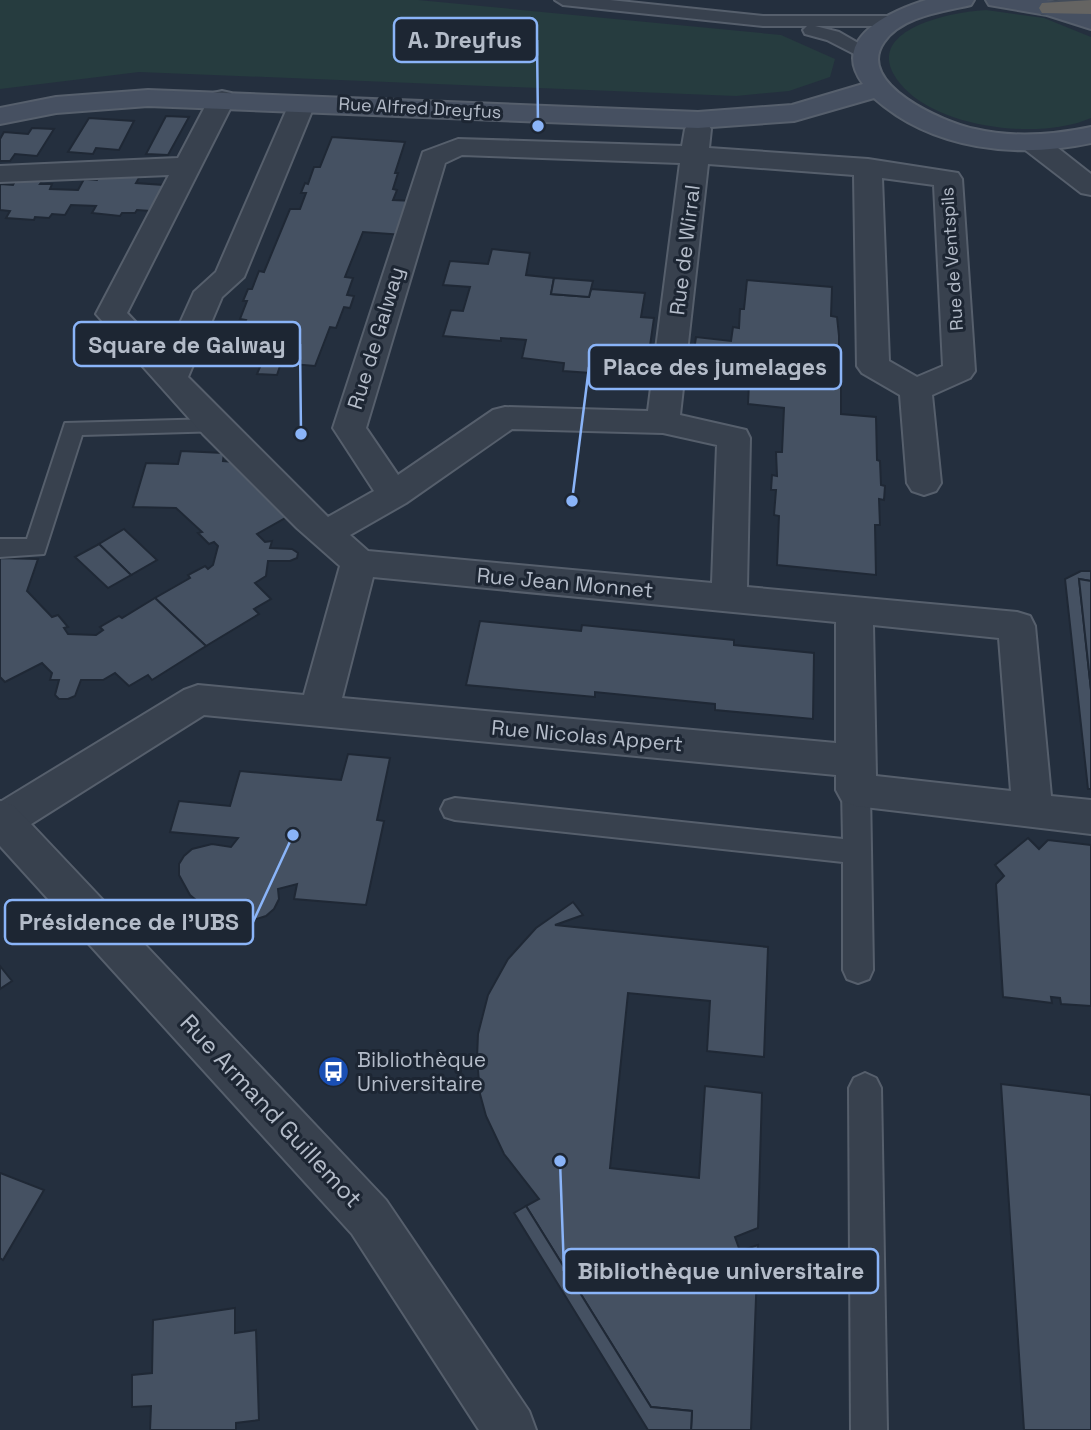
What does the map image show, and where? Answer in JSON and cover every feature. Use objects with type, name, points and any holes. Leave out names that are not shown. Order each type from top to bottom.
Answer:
[{"type":"highway","points":[[1051,8],[1091,7]]},
{"type":"main road","points":[[962,0],[919,8],[890,21],[877,32],[866,55],[867,67],[880,89],[913,114],[934,124],[982,138],[1034,143],[1091,135]]},
{"type":"main road","points":[[998,0],[1051,8],[1091,22]]},
{"type":"main road","name":"Rue Alfred Dreyfus","points":[[0,116],[56,105],[148,98],[698,120],[794,113],[880,89]]},
{"type":"street","points":[[222,99],[111,314],[215,426],[325,534],[359,563],[319,711]]},
{"type":"street","points":[[458,147],[467,110]]},
{"type":"street","points":[[172,377],[209,292],[229,277],[299,111]]},
{"type":"street","name":"Rue de Wirral","points":[[663,422],[697,155],[698,120]]},
{"type":"street","points":[[1034,143],[1091,187]]},
{"type":"street","name":"Rue de Ventspils","points":[[458,147],[697,155],[869,167],[948,179],[959,371],[916,390]]},
{"type":"street","name":"Rue de Galway","points":[[394,495],[349,428],[433,158],[458,147]]},
{"type":"street","points":[[0,174],[187,166]]},
{"type":"street","points":[[869,167],[873,366],[916,390],[924,483]]},
{"type":"street","points":[[325,534],[394,495],[505,418],[663,422],[734,438],[729,598]]},
{"type":"street","name":"Rue Jean Monnet","points":[[359,563],[1017,626],[1032,809]]},
{"type":"street","points":[[854,610],[856,775]]},
{"type":"street","name":"Rue Nicolas Appert","points":[[2,820],[198,700],[319,711],[856,775],[1032,809],[1091,817]]},
{"type":"street","name":"Rue Armand Guillemot","points":[[2,820],[369,1217],[510,1430]]},
{"type":"lane","points":[[563,0],[782,23],[890,21]]},
{"type":"lane","points":[[782,23],[833,36],[866,55]]},
{"type":"lane","points":[[0,548],[36,548],[72,428],[215,426]]},
{"type":"lane","points":[[856,775],[858,970]]},
{"type":"lane","points":[[455,809],[857,852]]},
{"type":"lane","points":[[865,1088],[869,1430]]},
{"type":"green space","points":[[0,0],[418,0],[781,35],[835,59],[830,77],[789,91],[736,96],[139,72],[0,89]]},
{"type":"green space","points":[[986,10],[1044,18],[1091,37],[1091,118],[1070,125],[1046,128],[993,127],[943,113],[921,102],[904,88],[891,69],[890,52],[897,39],[930,21]]},
{"type":"building","points":[[166,116],[189,117],[168,155],[146,154]]},
{"type":"building","points":[[89,118],[134,121],[119,150],[96,148],[93,154],[68,152]]},
{"type":"building","points":[[32,128],[54,129],[37,156],[15,154],[10,161],[0,161],[0,139],[4,132],[28,134]]},
{"type":"building","points":[[332,137],[405,142],[395,173],[398,173],[393,189],[397,190],[393,200],[415,201],[404,235],[363,232],[345,277],[353,278],[347,295],[354,296],[350,308],[344,307],[336,328],[330,327],[315,366],[281,363],[277,375],[257,374],[262,362],[229,358],[246,320],[240,319],[247,301],[243,301],[248,289],[252,289],[259,271],[264,272],[290,209],[300,209],[306,193],[301,193],[305,183],[308,184],[314,167],[320,167]]},
{"type":"building","points":[[99,176],[140,176],[136,183],[164,185],[151,211],[137,210],[135,213],[122,213],[120,216],[92,213],[96,206],[71,205],[65,215],[52,214],[49,218],[35,217],[34,220],[6,218],[10,211],[0,210],[0,184],[13,185],[16,179],[42,181],[40,184],[52,184],[50,189],[78,190],[84,179],[97,180]]},
{"type":"building","points":[[492,249],[530,253],[526,275],[554,278],[551,294],[589,297],[591,289],[645,293],[641,317],[654,318],[648,360],[608,357],[605,374],[563,371],[564,363],[522,358],[526,340],[501,338],[501,341],[443,336],[451,310],[463,311],[470,287],[443,285],[450,261],[488,264]]},
{"type":"building","points":[[554,278],[593,281],[589,297],[551,294]]},
{"type":"building","points":[[747,280],[832,287],[831,316],[837,317],[839,336],[839,349],[834,349],[834,368],[841,369],[841,414],[876,417],[877,460],[880,461],[881,485],[885,486],[884,500],[879,499],[880,525],[875,525],[876,575],[777,565],[779,516],[774,515],[776,490],[771,490],[772,475],[777,476],[776,452],[782,452],[784,408],[748,404],[749,383],[690,377],[696,337],[731,341],[733,327],[739,328],[740,309],[744,309]]},
{"type":"building","points":[[181,451],[224,453],[223,461],[235,462],[294,513],[257,534],[265,542],[272,541],[270,548],[292,549],[298,553],[297,558],[290,561],[268,561],[266,576],[255,583],[271,599],[254,609],[259,614],[206,646],[155,598],[190,578],[188,575],[213,565],[218,546],[214,542],[209,544],[198,533],[202,532],[176,508],[133,507],[146,463],[178,464]]},
{"type":"building","points":[[124,529],[157,560],[131,575],[99,544]]},
{"type":"building","points":[[99,544],[131,575],[108,588],[75,557]]},
{"type":"building","points":[[0,558],[38,559],[27,591],[52,617],[58,615],[68,627],[64,628],[68,634],[96,635],[103,630],[100,627],[119,616],[122,618],[155,598],[206,646],[152,680],[148,675],[129,686],[115,673],[103,680],[81,680],[75,696],[68,699],[59,699],[55,695],[59,680],[50,680],[52,673],[42,663],[5,682],[0,677]]},
{"type":"building","points":[[1081,571],[1091,571],[1091,581],[1079,579],[1091,690],[1091,789],[1088,789],[1065,579]]},
{"type":"building","points":[[1079,579],[1091,581],[1091,690]]},
{"type":"building","points":[[480,621],[581,631],[582,625],[734,640],[734,645],[814,653],[813,719],[715,710],[715,704],[595,692],[595,697],[466,685]]},
{"type":"building","points":[[348,754],[390,758],[377,820],[384,821],[366,905],[294,899],[297,884],[278,889],[279,899],[274,909],[266,916],[247,922],[208,910],[190,895],[179,875],[179,864],[184,856],[192,849],[212,844],[231,847],[238,838],[170,832],[179,801],[230,806],[240,771],[341,780]]},
{"type":"building","points":[[1028,838],[1039,849],[1048,840],[1091,845],[1091,1006],[1061,1004],[1060,998],[1051,997],[1052,1003],[1003,997],[996,884],[1004,876],[995,865]]},
{"type":"building","name":"Bibliothèque Universitaire","points":[[573,902],[583,915],[555,925],[768,947],[764,1057],[707,1051],[710,1001],[628,993],[610,1168],[699,1178],[705,1086],[762,1093],[758,1228],[735,1237],[740,1251],[758,1245],[751,1430],[691,1430],[692,1411],[651,1407],[526,1206],[539,1199],[504,1154],[486,1116],[480,1094],[477,1058],[478,1034],[488,995],[508,959],[536,928]]},
{"type":"building","points":[[0,966],[12,981],[0,989]]},
{"type":"building","points":[[1001,1084],[1091,1095],[1091,1430],[1024,1430]]},
{"type":"building","points":[[0,1173],[44,1190],[3,1260],[0,1258]]},
{"type":"building","points":[[526,1206],[651,1407],[692,1411],[691,1430],[648,1430],[514,1213]]},
{"type":"building","points":[[235,1308],[235,1333],[256,1330],[259,1420],[236,1423],[236,1430],[150,1430],[151,1406],[132,1407],[132,1375],[152,1373],[153,1320]]},
{"type":"place","name":"A. Dreyfus","points":[[538,126]]},
{"type":"place","name":"Square de Galway","points":[[301,434]]},
{"type":"place","name":"Place des jumelages","points":[[572,501]]},
{"type":"place","name":"Présidence de l'UBS","points":[[293,835]]},
{"type":"place","name":"Bibliothèque Universitaire","points":[[334,1072]]},
{"type":"place","name":"Bibliothèque universitaire","points":[[560,1161]]}]
